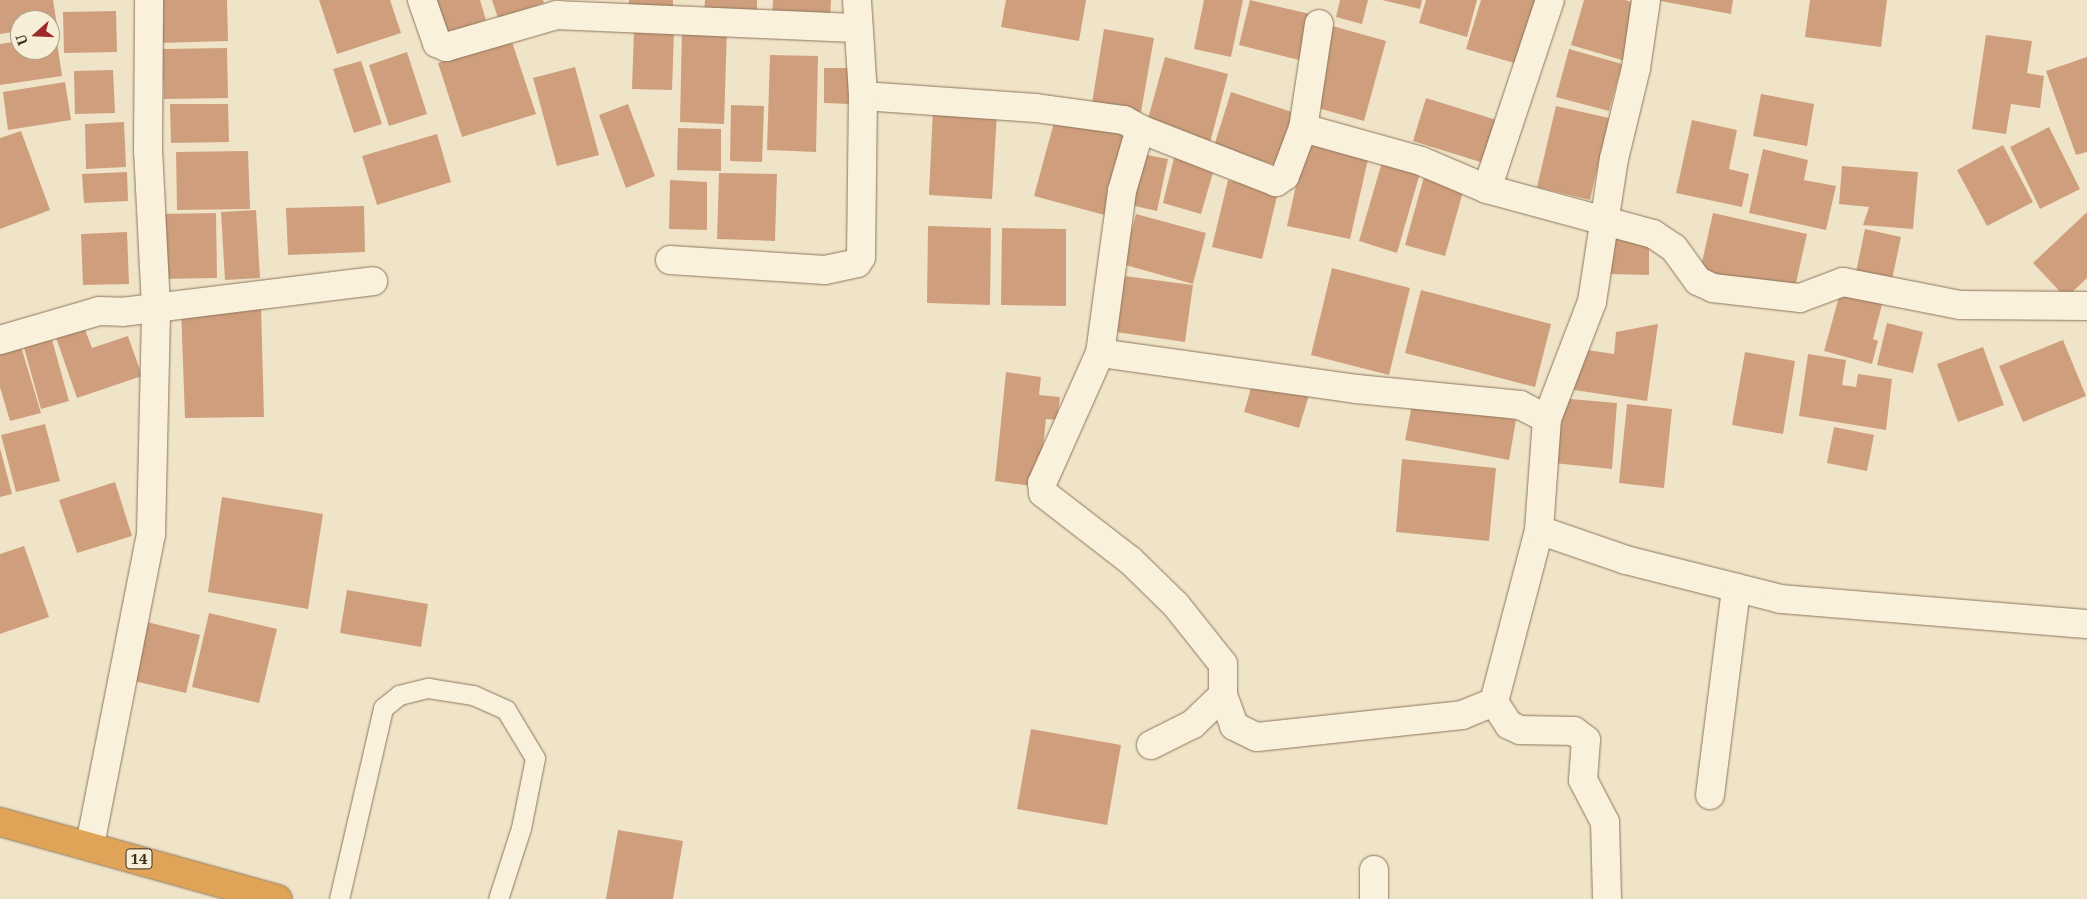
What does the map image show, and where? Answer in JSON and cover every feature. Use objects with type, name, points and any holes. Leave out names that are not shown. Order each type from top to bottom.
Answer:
[{"type":"highway","name":"14","points":[[0,822],[90,845],[277,899]]},
{"type":"street","points":[[90,845],[151,536],[156,307],[148,151],[149,0]]},
{"type":"street","points":[[422,0],[437,43],[446,47],[557,15],[858,28]]},
{"type":"street","points":[[670,260],[825,270],[857,263],[861,257],[863,96],[857,0]]},
{"type":"street","points":[[1486,189],[1550,0]]},
{"type":"street","points":[[1607,899],[1605,822],[1583,780],[1586,740],[1574,731],[1520,730],[1509,725],[1494,702],[1538,530],[1547,419],[1592,302],[1604,222],[1646,0]]},
{"type":"street","points":[[863,96],[1036,108],[1116,119],[1276,182],[1285,176],[1303,128],[1319,24]]},
{"type":"street","points":[[1303,128],[1421,162],[1486,189],[1653,234],[1674,248],[1698,281],[1713,288],[1800,298],[1844,282],[1960,305],[2087,306]]},
{"type":"street","points":[[1140,129],[1122,191],[1100,353],[1041,488],[1131,560],[1176,606],[1223,664],[1223,696],[1234,726],[1257,737],[1462,715],[1494,702]]},
{"type":"street","points":[[0,340],[99,311],[156,307],[373,281]]},
{"type":"street","points":[[1100,353],[1348,388],[1520,405],[1547,419]]},
{"type":"street","points":[[1538,530],[1626,560],[1781,598],[2087,624]]},
{"type":"street","points":[[1710,795],[1736,588]]},
{"type":"street","points":[[1151,745],[1194,724],[1223,696]]},
{"type":"street","points":[[1374,870],[1374,899]]},
{"type":"lane","points":[[339,899],[383,708],[399,695],[428,688],[473,695],[506,710],[535,758],[521,828],[498,899]]},
{"type":"building","points":[[0,0],[53,0],[55,10],[10,10],[10,32],[0,34]]},
{"type":"building","points":[[158,0],[227,0],[228,41],[159,43]]},
{"type":"building","points":[[319,0],[390,0],[401,33],[337,54]]},
{"type":"building","points":[[436,0],[480,0],[486,20],[447,33]]},
{"type":"building","points":[[492,0],[543,0],[544,3],[498,18]]},
{"type":"building","points":[[629,0],[673,0],[673,14],[628,13]]},
{"type":"building","points":[[705,0],[757,0],[757,18],[704,17]]},
{"type":"building","points":[[773,0],[831,0],[830,20],[772,19]]},
{"type":"building","points":[[1006,0],[1086,0],[1079,41],[1001,27]]},
{"type":"building","points":[[1204,0],[1243,0],[1231,57],[1194,49]]},
{"type":"building","points":[[1250,0],[1310,14],[1299,60],[1239,45]]},
{"type":"building","points":[[1340,0],[1368,0],[1362,24],[1336,17]]},
{"type":"building","points":[[1382,0],[1422,0],[1420,9]]},
{"type":"building","points":[[1426,0],[1477,0],[1467,37],[1419,23]]},
{"type":"building","points":[[1481,0],[1540,0],[1521,65],[1466,49]]},
{"type":"building","points":[[1584,0],[1625,0],[1642,5],[1625,61],[1571,45]]},
{"type":"building","points":[[1655,0],[1733,0],[1731,14]]},
{"type":"building","points":[[1810,0],[1887,0],[1881,47],[1805,37]]},
{"type":"building","points":[[116,11],[117,52],[64,53],[63,12]]},
{"type":"building","points":[[1329,25],[1386,41],[1364,121],[1307,105]]},
{"type":"building","points":[[682,28],[727,29],[724,124],[680,122]]},
{"type":"building","points":[[1104,29],[1154,38],[1141,112],[1092,103]]},
{"type":"building","points":[[634,30],[674,31],[672,90],[632,89]]},
{"type":"building","points":[[1986,35],[2032,41],[2027,73],[2044,76],[2040,108],[2011,104],[2006,134],[1972,129]]},
{"type":"building","points":[[511,39],[536,114],[462,137],[438,63]]},
{"type":"building","points":[[10,42],[10,60],[60,60],[62,76],[0,85],[0,44]]},
{"type":"building","points":[[227,48],[228,98],[164,99],[162,49]]},
{"type":"building","points":[[1569,49],[1622,64],[1609,111],[1556,97]]},
{"type":"building","points":[[407,52],[427,114],[389,126],[369,65]]},
{"type":"building","points":[[770,55],[818,56],[816,152],[767,150]]},
{"type":"building","points":[[1165,57],[1228,74],[1210,143],[1146,126]]},
{"type":"building","points":[[2087,57],[2087,152],[2076,155],[2046,71]]},
{"type":"building","points":[[361,61],[382,124],[354,133],[333,69]]},
{"type":"building","points":[[575,67],[599,155],[557,166],[533,78]]},
{"type":"building","points":[[824,68],[850,68],[849,104],[824,103]]},
{"type":"building","points":[[113,70],[115,113],[75,114],[74,71]]},
{"type":"building","points":[[65,82],[71,120],[8,130],[3,92]]},
{"type":"building","points":[[1231,92],[1298,114],[1282,167],[1214,146]]},
{"type":"building","points":[[1761,94],[1814,104],[1807,146],[1753,136]]},
{"type":"building","points":[[1426,98],[1503,122],[1490,165],[1413,141]]},
{"type":"building","points":[[170,104],[228,104],[229,142],[171,143]]},
{"type":"building","points":[[628,104],[655,176],[626,188],[599,115]]},
{"type":"building","points":[[731,105],[764,106],[762,162],[730,161]]},
{"type":"building","points":[[1556,106],[1609,118],[1590,200],[1537,187]]},
{"type":"building","points":[[933,108],[997,112],[992,199],[929,195]]},
{"type":"building","points":[[1056,115],[1129,136],[1108,216],[1034,196]]},
{"type":"building","points":[[1692,120],[1737,130],[1729,169],[1749,174],[1742,207],[1676,193]]},
{"type":"building","points":[[124,122],[126,167],[86,169],[85,124]]},
{"type":"building","points":[[2049,127],[2080,189],[2040,209],[2010,147]]},
{"type":"building","points":[[678,128],[721,129],[721,171],[677,170]]},
{"type":"building","points":[[21,131],[50,210],[0,229],[0,138]]},
{"type":"building","points":[[437,134],[451,182],[377,205],[362,156]]},
{"type":"building","points":[[1306,140],[1369,155],[1350,239],[1287,226]]},
{"type":"building","points":[[2003,145],[2033,202],[1987,226],[1957,170]]},
{"type":"building","points":[[1763,149],[1808,160],[1804,180],[1836,186],[1826,230],[1749,213]]},
{"type":"building","points":[[248,151],[250,209],[177,210],[176,152]]},
{"type":"building","points":[[1137,153],[1168,159],[1157,211],[1126,204]]},
{"type":"building","points":[[1174,158],[1214,169],[1201,214],[1163,203]]},
{"type":"building","points":[[1382,162],[1420,173],[1397,253],[1359,241]]},
{"type":"building","points":[[1842,166],[1918,172],[1913,229],[1863,225],[1869,207],[1839,204]]},
{"type":"building","points":[[127,172],[128,201],[84,203],[82,174]]},
{"type":"building","points":[[719,173],[777,174],[775,241],[717,239]]},
{"type":"building","points":[[1424,177],[1464,188],[1445,256],[1405,245]]},
{"type":"building","points":[[670,180],[707,182],[707,230],[669,229]]},
{"type":"building","points":[[1228,180],[1278,192],[1262,259],[1212,247]]},
{"type":"building","points":[[364,206],[365,252],[288,255],[286,208]]},
{"type":"building","points":[[256,210],[260,278],[225,280],[221,212]]},
{"type":"building","points":[[2087,212],[2087,278],[2066,298],[2033,263]]},
{"type":"building","points":[[216,213],[217,278],[158,279],[156,214]]},
{"type":"building","points":[[1713,213],[1807,234],[1794,292],[1700,271]]},
{"type":"building","points":[[1136,214],[1206,233],[1193,284],[1122,264]]},
{"type":"building","points":[[928,226],[991,228],[990,305],[927,303]]},
{"type":"building","points":[[1002,228],[1066,229],[1066,306],[1001,305]]},
{"type":"building","points":[[1865,229],[1901,237],[1891,284],[1855,277]]},
{"type":"building","points":[[127,232],[129,284],[83,285],[81,234]]},
{"type":"building","points":[[1610,237],[1649,238],[1649,275],[1610,274]]},
{"type":"building","points":[[1332,268],[1410,288],[1389,375],[1311,355]]},
{"type":"building","points":[[1124,276],[1193,285],[1185,342],[1116,332]]},
{"type":"building","points":[[1842,286],[1884,297],[1873,339],[1878,341],[1872,364],[1824,351]]},
{"type":"building","points":[[1421,290],[1551,324],[1535,387],[1405,353]]},
{"type":"building","points":[[261,306],[264,417],[185,418],[181,308]]},
{"type":"building","points":[[81,319],[92,348],[128,336],[142,376],[77,398],[53,329]]},
{"type":"building","points":[[1887,323],[1923,332],[1913,373],[1877,365]]},
{"type":"building","points":[[1658,324],[1647,401],[1568,389],[1574,348],[1614,354],[1616,332]]},
{"type":"building","points":[[51,336],[69,401],[41,409],[23,344]]},
{"type":"building","points":[[2063,340],[2086,396],[2023,422],[1999,366]]},
{"type":"building","points":[[20,343],[41,413],[10,421],[0,387],[0,349]]},
{"type":"building","points":[[1983,347],[2004,405],[1958,422],[1937,364]]},
{"type":"building","points":[[1745,352],[1795,361],[1783,434],[1732,425]]},
{"type":"building","points":[[1808,354],[1846,360],[1842,385],[1856,387],[1858,374],[1892,379],[1886,430],[1799,416]]},
{"type":"building","points":[[1006,372],[1041,377],[1039,395],[1060,397],[1057,420],[1046,419],[1039,487],[995,481]]},
{"type":"building","points":[[1254,378],[1309,395],[1299,428],[1244,412]]},
{"type":"building","points":[[1559,398],[1617,403],[1612,469],[1554,463]]},
{"type":"building","points":[[1413,400],[1516,420],[1509,460],[1405,440]]},
{"type":"building","points":[[1627,404],[1672,409],[1664,488],[1619,483]]},
{"type":"building","points":[[45,424],[60,481],[16,492],[1,435]]},
{"type":"building","points":[[1834,427],[1874,435],[1867,471],[1827,463]]},
{"type":"building","points":[[0,448],[12,494],[0,497]]},
{"type":"building","points":[[1402,459],[1496,468],[1489,541],[1396,532]]},
{"type":"building","points":[[115,482],[132,536],[77,553],[59,500]]},
{"type":"building","points":[[222,497],[323,514],[308,609],[208,592]]},
{"type":"building","points":[[24,546],[49,617],[0,634],[0,554]]},
{"type":"building","points":[[347,590],[428,604],[421,647],[340,633]]},
{"type":"building","points":[[209,613],[277,629],[259,703],[192,687]]},
{"type":"building","points":[[147,622],[200,635],[186,693],[134,681]]},
{"type":"building","points":[[1031,729],[1121,745],[1107,825],[1017,809]]},
{"type":"building","points":[[618,830],[683,841],[673,899],[606,899]]}]
